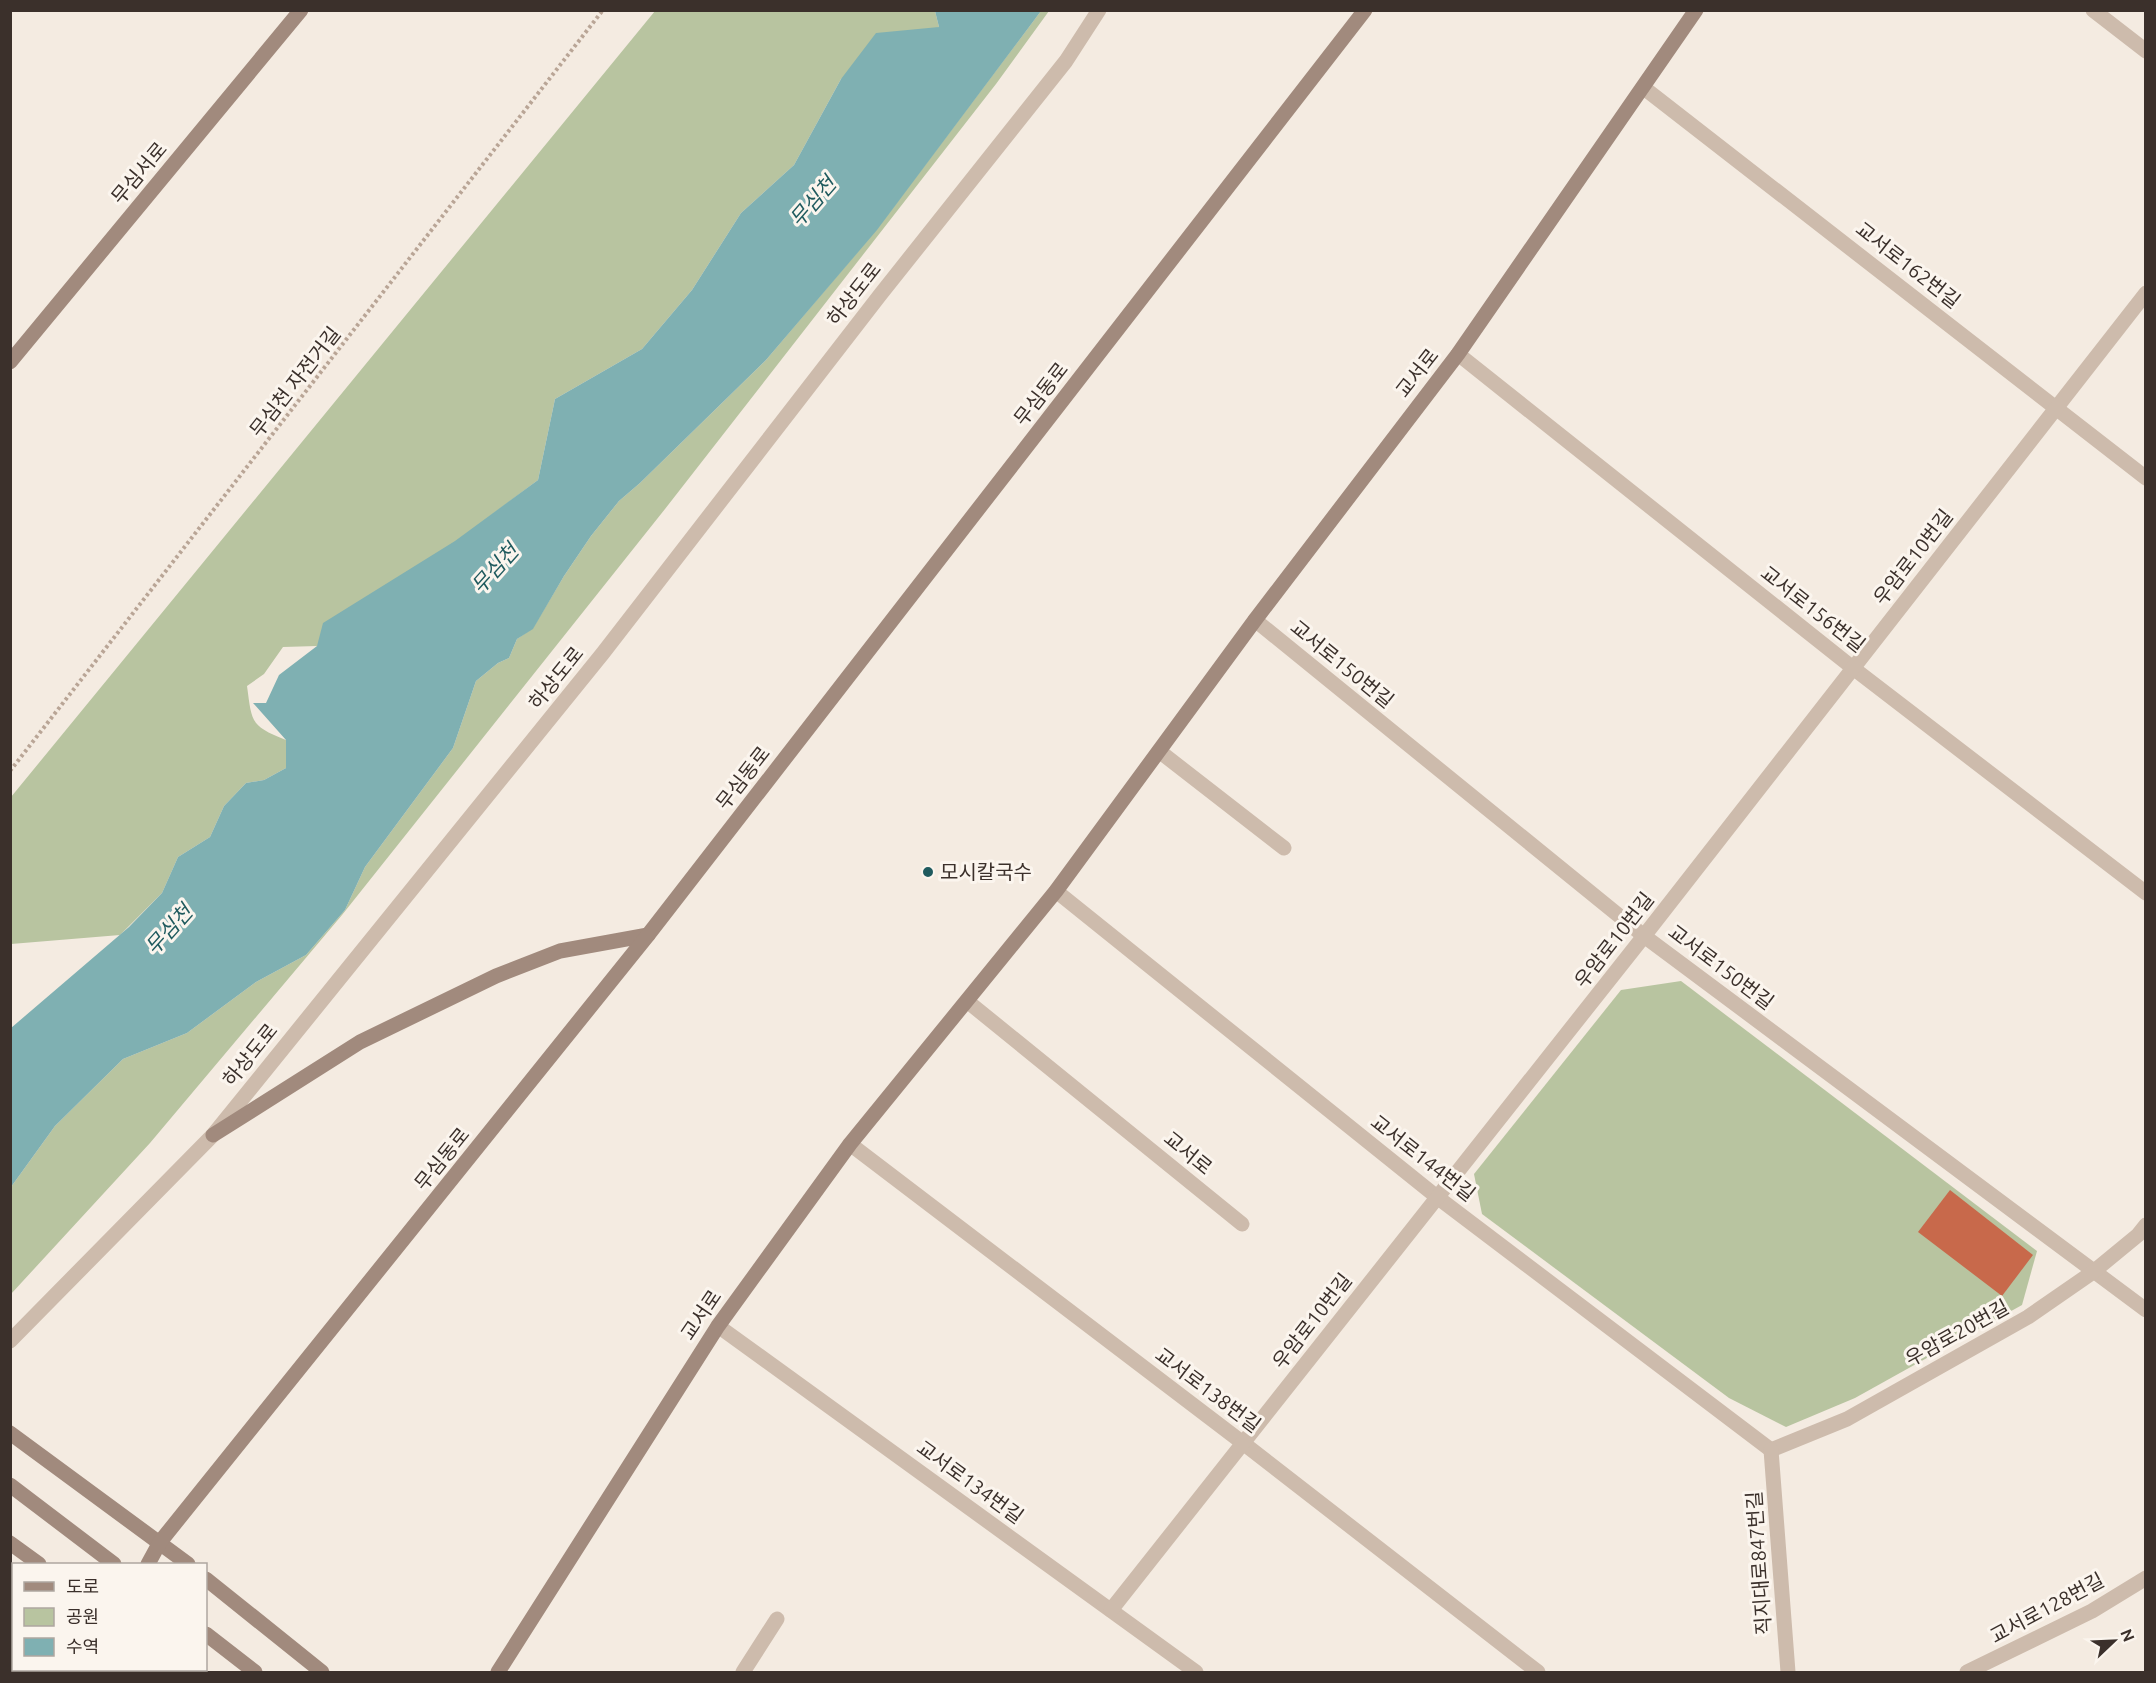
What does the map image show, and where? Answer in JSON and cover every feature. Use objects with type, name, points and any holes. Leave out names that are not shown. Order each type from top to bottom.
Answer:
[{"type":"street","name":"무심서로","points":[[10,362],[301,10]]},
{"type":"street","name":"하상도로","points":[[10,1341],[213,1135],[603,653],[880,294],[1066,61],[1099,10]]},
{"type":"street","name":"무심동로","points":[[149,1563],[160,1542],[648,935],[1365,10]]},
{"type":"street","name":"교서로","points":[[498,1672],[718,1326],[850,1144],[1056,891],[1255,620],[1458,354],[1696,10]]},
{"type":"street","points":[[2093,10],[2145,51]]},
{"type":"street","name":"교서로162번길","points":[[1644,88],[2145,478]]},
{"type":"street","name":"우암로10번길","points":[[1111,1610],[1644,936],[2145,293]]},
{"type":"street","name":"교서로156번길","points":[[1458,354],[1853,668],[2145,893]]},
{"type":"street","name":"교서로150번길","points":[[1255,620],[1644,936],[2145,1310]]},
{"type":"street","points":[[1159,751],[1284,848]]},
{"type":"street","name":"교서로144번길","points":[[1056,891],[1437,1197],[1771,1450]]},
{"type":"street","points":[[213,1135],[360,1042],[496,976],[560,951],[648,935]]},
{"type":"street","name":"교서로","points":[[967,1001],[1242,1224]]},
{"type":"street","name":"교서로138번길","points":[[850,1144],[1243,1443],[1538,1672]]},
{"type":"street","name":"우암로20번길","points":[[1771,1450],[1847,1419],[2028,1317],[2093,1272],[2138,1235],[2145,1225]]},
{"type":"street","name":"교서로134번길","points":[[718,1326],[1196,1672]]},
{"type":"street","points":[[10,1432],[187,1563]]},
{"type":"street","name":"직지대로847번길","points":[[1771,1450],[1788,1672]]},
{"type":"street","points":[[10,1485],[113,1563]]},
{"type":"street","points":[[10,1542],[36,1562]]},
{"type":"street","name":"교서로128번길","points":[[1967,1672],[2091,1611],[2145,1578]]},
{"type":"street","points":[[207,1580],[322,1672]]},
{"type":"street","points":[[743,1672],[777,1619]]},
{"type":"street","points":[[207,1635],[255,1672]]},
{"type":"path","name":"무심천 자전거길","points":[[10,771],[603,10]]},
{"type":"green space","points":[[655,11],[935,11],[939,27],[841,79],[794,165],[741,213],[692,290],[642,349],[555,399],[538,480],[317,646],[283,647],[264,674],[247,686],[250,708],[255,721],[265,731],[286,740],[286,768],[264,780],[246,783],[224,806],[210,837],[178,857],[162,893],[120,935],[11,944],[11,797]]},
{"type":"green space","points":[[1041,11],[1049,11],[996,84],[665,509],[342,915],[150,1143],[11,1294],[11,1187],[55,1126],[123,1059],[187,1033],[256,982],[306,955],[345,910],[365,867],[453,748],[476,681],[498,663],[509,658],[517,639],[533,628],[591,536],[619,501],[766,360],[877,229]]},
{"type":"green space","points":[[1681,981],[2037,1251],[2022,1305],[1855,1398],[1786,1427],[1729,1398],[1482,1214],[1474,1174],[1621,990]]},
{"type":"water","name":"무심천","points":[[935,11],[1041,11],[877,230],[766,360],[619,501],[591,536],[564,576],[533,629],[517,639],[509,658],[498,663],[476,681],[453,748],[365,867],[345,910],[306,955],[256,982],[187,1033],[123,1059],[55,1126],[11,1187],[11,1028],[129,927],[162,893],[178,857],[210,837],[224,806],[246,783],[264,780],[286,768],[286,740],[253,703],[266,703],[279,675],[317,646],[323,623],[455,541],[538,480],[555,399],[642,349],[692,290],[741,213],[794,165],[841,79],[876,33],[939,27]]},
{"type":"building","points":[[1950,1190],[2033,1255],[2002,1296],[1918,1232]]},
{"type":"place","name":"모시칼국수","points":[[928,872]]}]
